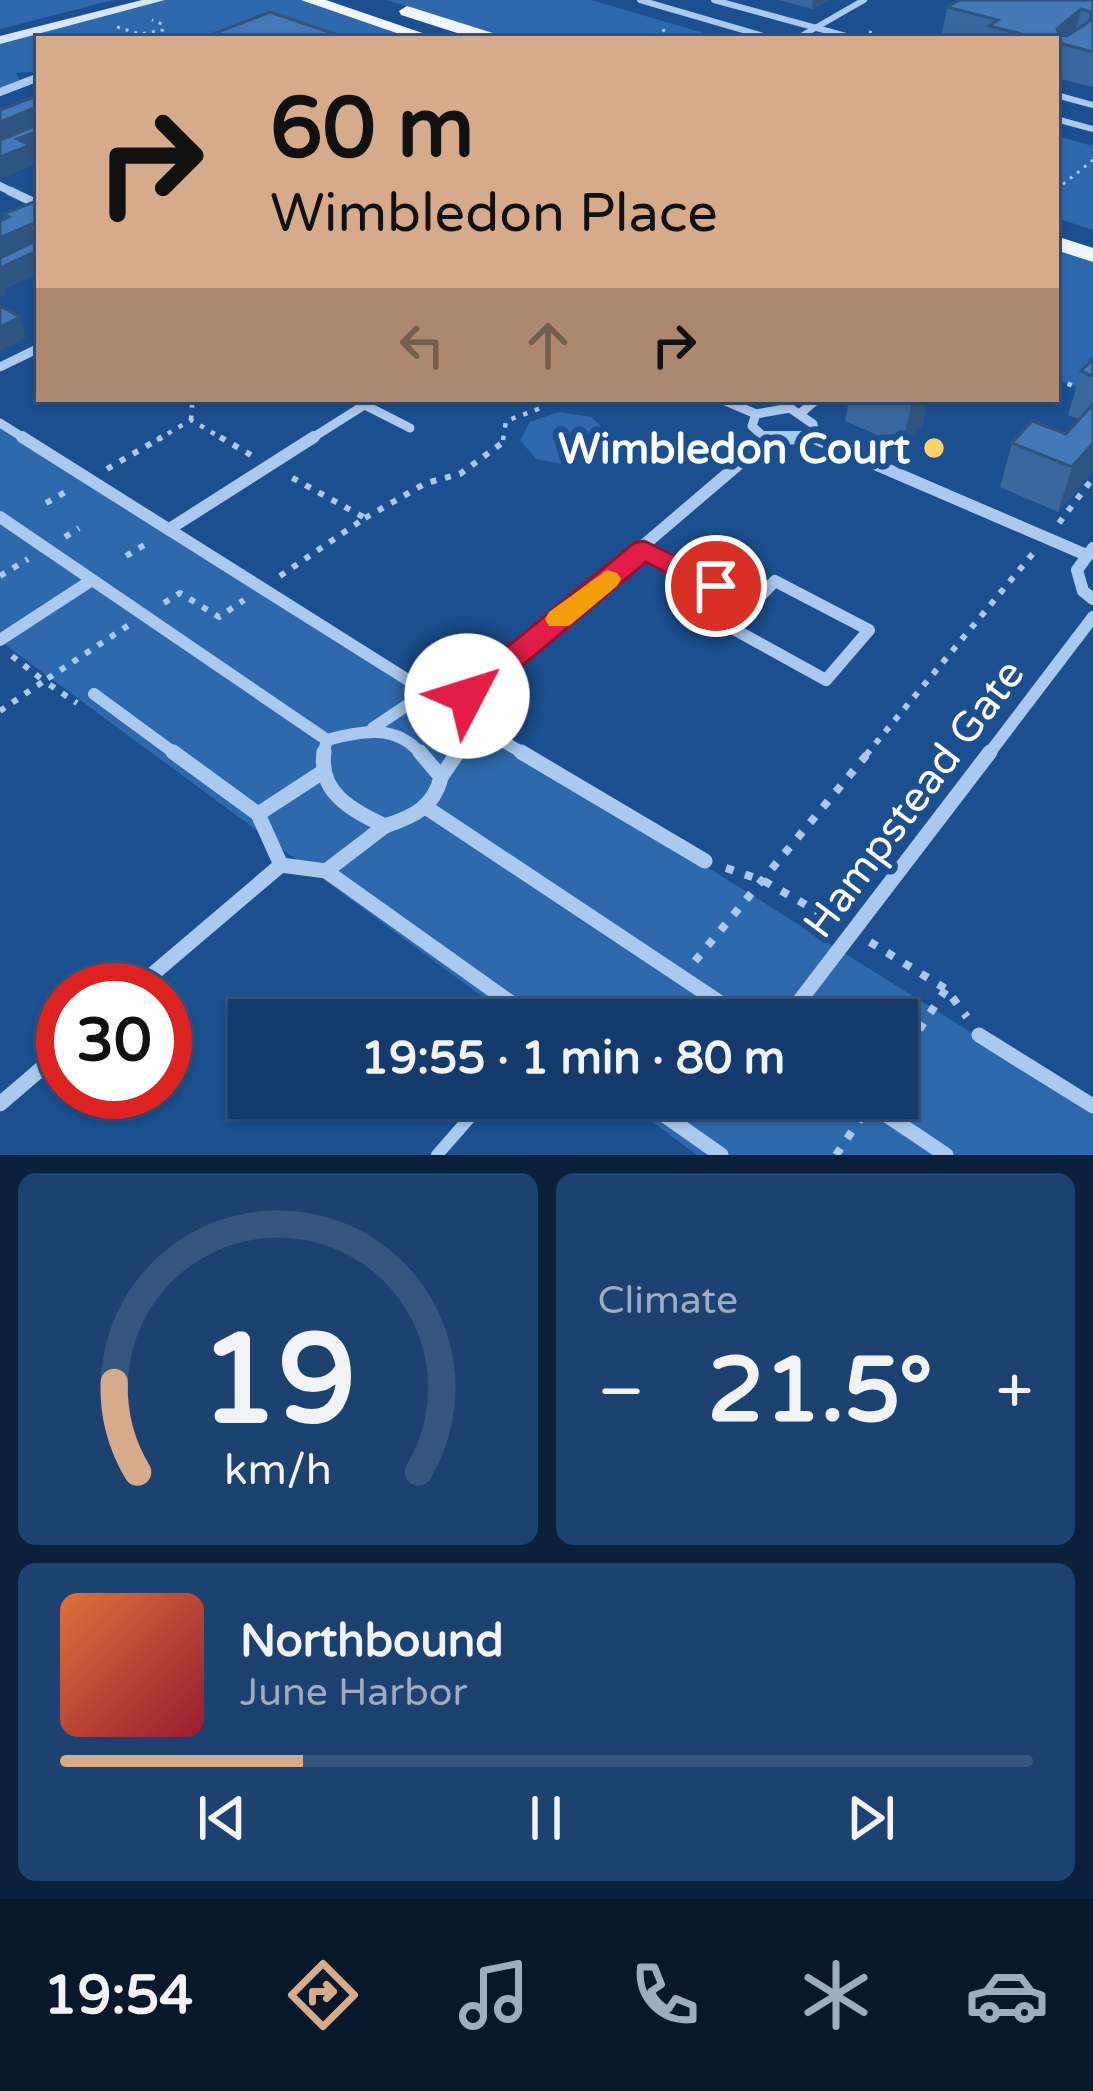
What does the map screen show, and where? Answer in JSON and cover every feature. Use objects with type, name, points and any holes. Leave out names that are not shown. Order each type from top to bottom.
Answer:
[{"type":"main road","points":[[309,0],[422,36]]},
{"type":"main road","points":[[373,0],[484,36]]},
{"type":"main road","points":[[1059,224],[1093,235]]},
{"type":"main road","points":[[1059,244],[1093,255]]},
{"type":"street","points":[[0,29],[112,0]]},
{"type":"street","points":[[0,40],[158,0]]},
{"type":"street","points":[[24,73],[36,77]]},
{"type":"street","points":[[0,92],[36,79]]},
{"type":"street","points":[[0,186],[36,204]]},
{"type":"street","points":[[0,367],[36,349]]},
{"type":"street","points":[[171,528],[362,402]]},
{"type":"street","points":[[366,402],[410,428]]},
{"type":"street","points":[[728,402],[756,414],[777,407],[802,412],[814,424],[810,436]]},
{"type":"street","points":[[802,412],[814,402]]},
{"type":"street","points":[[756,414],[752,425],[767,440],[793,443],[810,436],[1046,538],[1089,551],[1077,570],[1083,591],[1093,599]]},
{"type":"street","points":[[0,423],[427,692],[467,696],[767,440]]},
{"type":"street","points":[[0,517],[327,740],[373,728],[427,692]]},
{"type":"street","points":[[644,549],[752,605]]},
{"type":"street","points":[[3,645],[92,580]]},
{"type":"street","points":[[775,581],[869,631],[826,680],[730,627],[752,605],[775,581]]},
{"type":"street","name":"Hampstead Gate","points":[[801,999],[1093,617]]},
{"type":"street","points":[[94,694],[259,814],[281,865]]},
{"type":"street","points":[[467,696],[476,725],[705,861]]},
{"type":"street","points":[[326,871],[385,826],[427,808],[438,795],[441,777],[476,725]]},
{"type":"street","points":[[373,728],[415,746],[441,777]]},
{"type":"street","points":[[327,740],[320,757],[330,794],[385,826]]},
{"type":"street","points":[[259,814],[321,772]]},
{"type":"street","points":[[427,808],[715,999]]},
{"type":"street","points":[[166,963],[281,865],[326,871],[506,999]]},
{"type":"street","points":[[980,1035],[1093,1106]]},
{"type":"street","points":[[2,1099],[36,1072]]},
{"type":"street","points":[[670,1119],[721,1155]]},
{"type":"street","points":[[893,1119],[946,1155]]},
{"type":"lane","points":[[640,0],[764,36]]},
{"type":"lane","points":[[714,0],[845,36]]},
{"type":"lane","points":[[801,36],[864,0]]},
{"type":"lane","points":[[1059,95],[1093,105]]},
{"type":"lane","points":[[1059,120],[1093,130]]},
{"type":"lane","points":[[437,1155],[469,1119]]},
{"type":"path","points":[[121,36],[131,32]]},
{"type":"path","points":[[1059,188],[1093,160]]},
{"type":"path","points":[[1059,382],[1093,395]]},
{"type":"path","points":[[191,420],[192,405],[202,402]]},
{"type":"path","points":[[365,518],[426,483],[460,474],[502,443],[506,421],[541,407],[540,402]]},
{"type":"path","points":[[662,999],[1093,478]]},
{"type":"path","points":[[156,608],[180,593],[219,617],[265,586]]},
{"type":"path","points":[[0,711],[134,621]]},
{"type":"path","points":[[3,645],[44,682],[79,704]]},
{"type":"path","points":[[918,1032],[946,989]]},
{"type":"path","points":[[836,1155],[856,1119]]},
{"type":"shaded area","points":[[0,0],[113,0],[0,29]]},
{"type":"shaded area","points":[[158,0],[309,0],[422,36],[36,36],[36,71],[16,73],[20,81],[0,89],[0,40]]},
{"type":"shaded area","points":[[387,0],[591,0],[714,36],[498,36]]},
{"type":"shaded area","points":[[1059,137],[1093,146],[1093,230],[1059,219]]},
{"type":"shaded area","points":[[1059,244],[1093,255],[1093,394],[1059,380]]},
{"type":"shaded area","points":[[559,412],[591,417],[609,434],[602,454],[571,466],[536,459],[520,440],[530,422]]},
{"type":"shaded area","points":[[0,424],[917,999],[486,999],[0,641]]},
{"type":"shaded area","points":[[918,999],[1093,1109],[1093,1155],[697,1155],[648,1119],[918,1119]]},
{"type":"building","points":[[959,0],[1093,0],[1093,52],[1059,43],[1059,36],[1030,36],[989,26],[998,20],[947,7]],"holes":[[[1081,9],[1091,12],[1090,21],[1067,36],[1057,29]]]},
{"type":"building","points":[[270,12],[341,36],[208,36]]},
{"type":"building","points":[[36,96],[36,111],[0,122],[0,110]]},
{"type":"building","points":[[36,125],[36,132],[17,139],[30,145],[0,157],[0,140]]},
{"type":"building","points":[[36,201],[36,226],[0,238],[0,221],[9,217],[3,214]]},
{"type":"building","points":[[36,241],[36,251],[0,268],[0,258]]},
{"type":"building","points":[[0,306],[20,317],[0,327]]},
{"type":"building","points":[[1093,359],[1093,376],[1081,371]]},
{"type":"building","points":[[1093,404],[1093,443],[1072,467],[1012,443],[1032,421],[1066,434]]},
{"type":"slow traffic","points":[[559,619],[607,579]]},
{"type":"place","name":"Wimbledon Court","points":[[934,448]]},
{"type":"route","points":[[467,696],[644,549],[716,586]]}]
